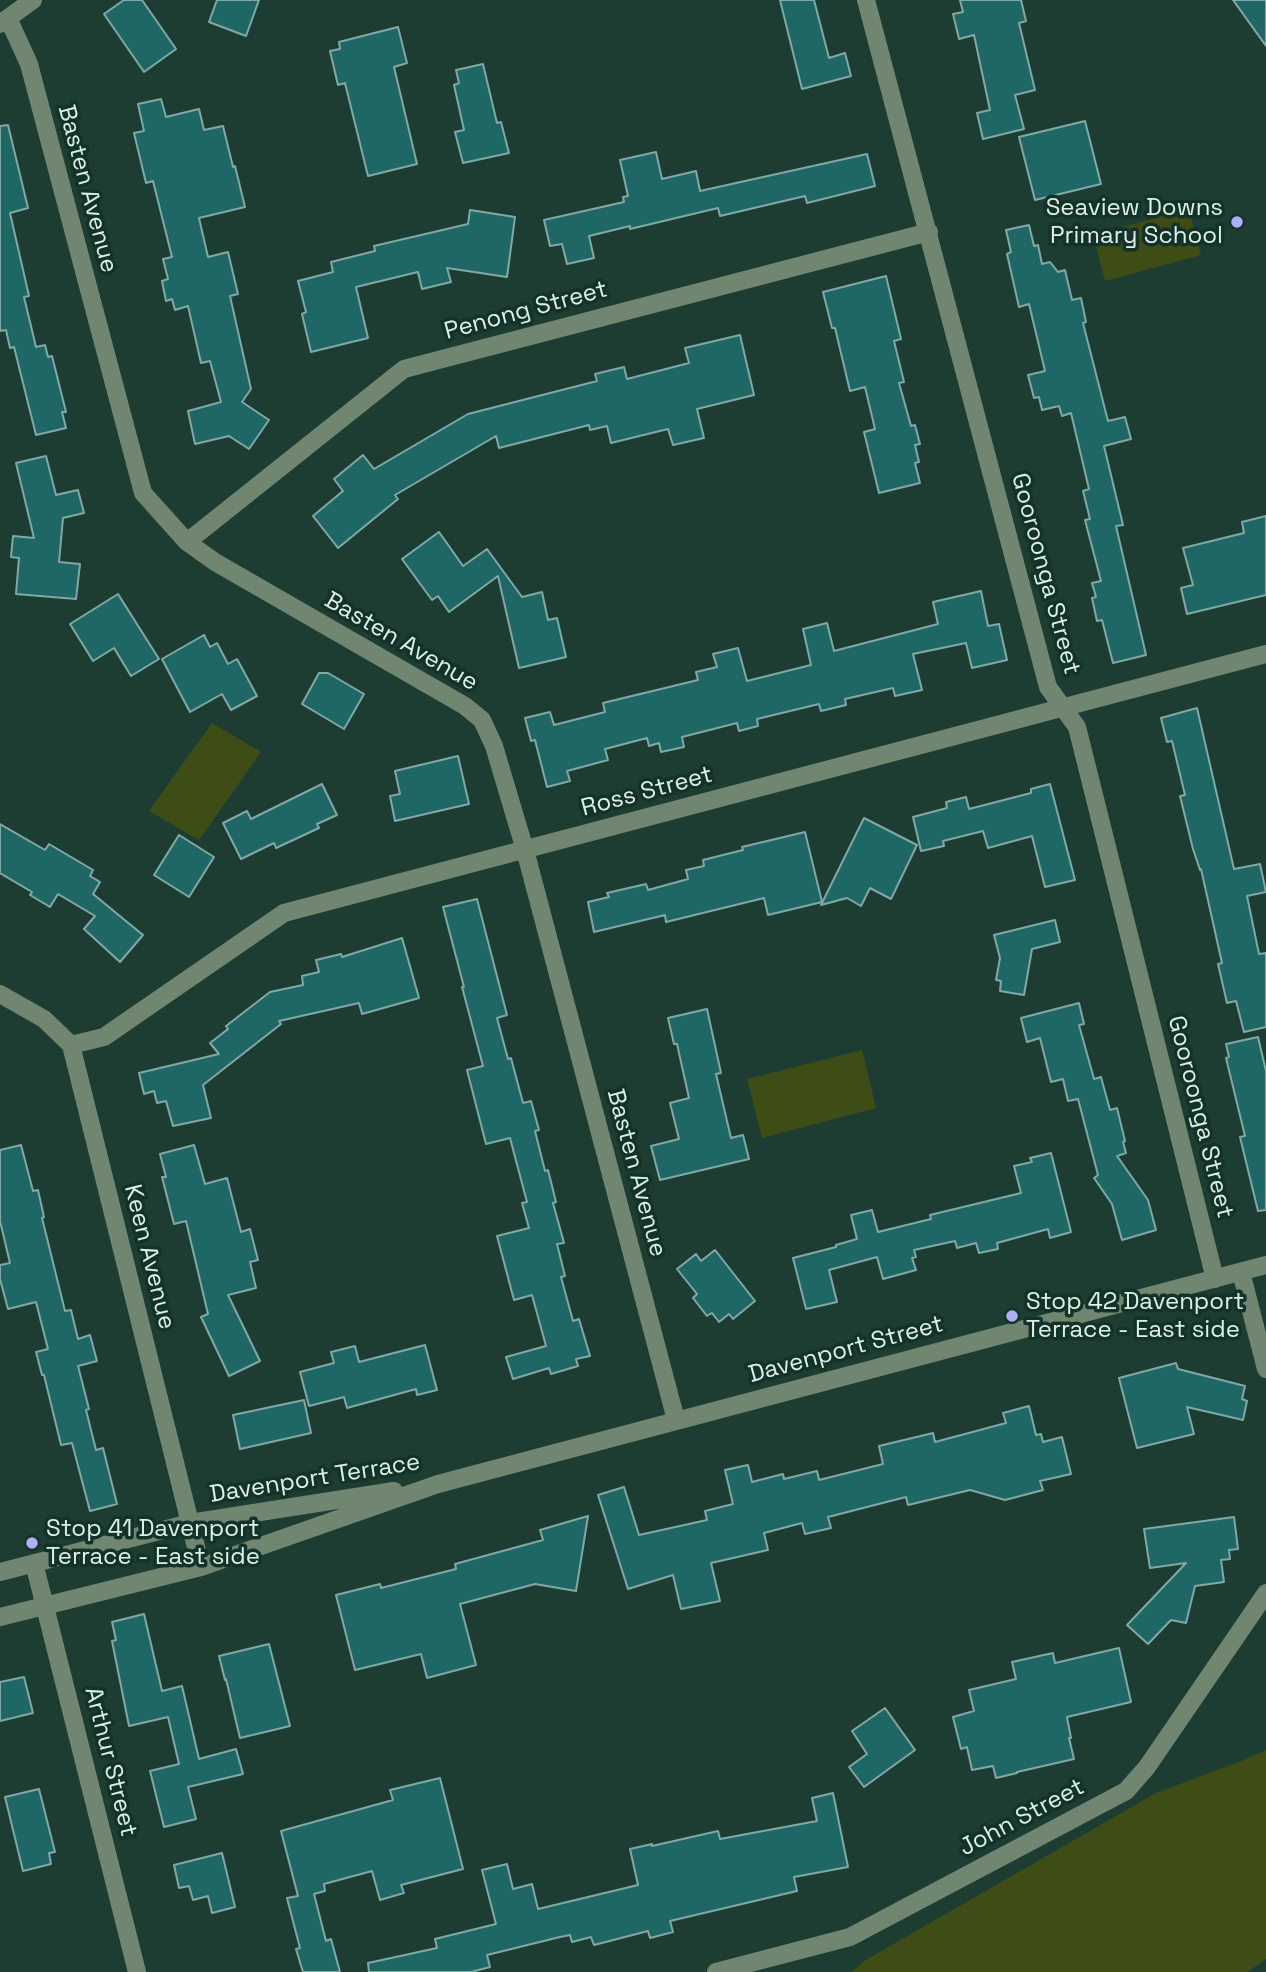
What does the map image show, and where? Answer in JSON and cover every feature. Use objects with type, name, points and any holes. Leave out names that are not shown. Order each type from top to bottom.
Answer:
[{"type":"street","points":[[4,21],[33,0]]},
{"type":"street","name":"Gooroonga Street","points":[[866,0],[1048,687],[1077,727],[1215,1279]]},
{"type":"street","name":"Basten Avenue","points":[[4,21],[29,64],[144,493],[187,542],[215,562],[465,706],[482,720],[494,746],[525,850],[676,1420]]},
{"type":"street","name":"Penong Street","points":[[187,542],[404,369],[929,232]]},
{"type":"street","name":"Ross Street","points":[[71,1045],[104,1037],[284,913],[1266,654]]},
{"type":"street","points":[[0,994],[44,1019],[71,1045]]},
{"type":"street","name":"Keen Avenue","points":[[71,1045],[201,1567]]},
{"type":"street","name":"Davenport Street","points":[[438,1484],[1266,1265]]},
{"type":"street","points":[[1241,1272],[1266,1369]]},
{"type":"street","name":"Davenport Terrace","points":[[0,1572],[190,1523],[438,1484]]},
{"type":"street","name":"Davenport Terrace","points":[[0,1617],[201,1567],[438,1484]]},
{"type":"street","name":"Arthur Street","points":[[34,1563],[137,1972]]},
{"type":"street","name":"John Street","points":[[716,1972],[850,1937],[1126,1790],[1147,1767],[1266,1593]]},
{"type":"green space","points":[[1189,209],[1201,255],[1105,281],[1093,235]]},
{"type":"green space","points":[[212,723],[261,752],[199,840],[149,811]]},
{"type":"green space","points":[[862,1050],[876,1108],[762,1138],[747,1079]]},
{"type":"green space","points":[[1266,1750],[1266,1959],[1248,1972],[852,1972],[864,1961],[1156,1793]]},
{"type":"building","points":[[124,0],[142,0],[176,49],[144,72],[104,14]]},
{"type":"building","points":[[217,0],[259,0],[246,36],[209,22]]},
{"type":"building","points":[[780,0],[814,0],[829,58],[845,53],[851,76],[802,89]]},
{"type":"building","points":[[960,0],[1021,0],[1026,21],[1019,23],[1035,90],[1015,95],[1024,129],[983,139],[977,113],[990,110],[974,35],[959,39],[953,14],[963,12]]},
{"type":"building","points":[[1233,0],[1266,0],[1266,46]]},
{"type":"building","points":[[398,27],[407,63],[394,67],[417,164],[368,176],[345,83],[338,85],[330,51],[340,49],[339,42]]},
{"type":"building","points":[[483,64],[497,123],[501,122],[509,153],[463,163],[455,132],[464,130],[454,85],[459,83],[456,70]]},
{"type":"building","points":[[161,99],[166,117],[199,109],[204,130],[223,126],[233,167],[235,166],[245,207],[199,218],[208,257],[228,252],[238,294],[230,296],[251,389],[242,402],[269,420],[249,449],[229,436],[195,444],[188,411],[221,402],[210,361],[201,363],[188,306],[175,310],[172,299],[166,301],[162,281],[168,279],[163,259],[172,257],[153,181],[146,183],[134,133],[144,131],[138,104]]},
{"type":"building","points":[[1085,121],[1101,184],[1035,200],[1019,137]]},
{"type":"building","points":[[8,125],[28,208],[10,213],[29,296],[24,297],[36,347],[45,345],[48,357],[52,356],[66,412],[62,412],[66,428],[36,435],[14,347],[10,348],[6,330],[0,331],[0,126]]},
{"type":"building","points":[[656,152],[662,179],[696,171],[700,191],[867,154],[875,186],[807,203],[805,196],[720,216],[718,208],[589,236],[594,258],[567,264],[562,244],[550,246],[544,220],[624,202],[623,197],[628,196],[620,160]]},
{"type":"building","points":[[470,210],[515,217],[507,277],[447,268],[451,282],[422,289],[418,272],[356,287],[368,338],[311,352],[302,314],[306,312],[298,281],[333,272],[331,262],[375,251],[374,246],[468,224]]},
{"type":"building","points":[[1029,225],[1034,246],[1038,245],[1042,264],[1050,262],[1058,272],[1065,270],[1072,300],[1081,298],[1086,322],[1083,323],[1108,421],[1125,417],[1131,439],[1104,446],[1123,525],[1116,526],[1146,655],[1113,663],[1102,620],[1097,621],[1092,598],[1096,597],[1092,583],[1101,581],[1085,520],[1090,519],[1083,491],[1089,489],[1071,413],[1062,416],[1059,406],[1042,410],[1039,397],[1034,398],[1028,375],[1045,371],[1029,304],[1019,307],[1007,254],[1011,252],[1006,230]]},
{"type":"building","points":[[886,276],[901,339],[894,341],[904,382],[899,383],[911,426],[915,425],[920,444],[915,445],[919,462],[915,463],[920,483],[879,493],[864,432],[875,429],[865,387],[850,391],[835,328],[832,328],[823,292]]},
{"type":"building","points":[[740,335],[754,395],[697,409],[704,438],[673,445],[668,429],[611,443],[607,426],[590,430],[589,425],[499,448],[496,436],[395,495],[398,499],[338,548],[313,516],[343,491],[334,479],[363,455],[374,469],[468,414],[597,381],[595,374],[624,367],[627,379],[689,363],[685,348]]},
{"type":"building","points":[[46,456],[56,495],[78,490],[84,513],[63,518],[59,562],[80,564],[76,599],[16,594],[19,558],[11,557],[13,536],[34,538],[16,463]]},
{"type":"building","points":[[1266,516],[1266,595],[1187,614],[1181,588],[1193,585],[1183,548],[1244,533],[1242,522]]},
{"type":"building","points":[[439,532],[463,566],[487,549],[522,597],[542,592],[548,620],[557,618],[566,657],[519,668],[498,576],[449,612],[438,596],[432,600],[402,559]]},
{"type":"building","points":[[981,591],[988,626],[999,624],[1007,660],[972,668],[966,643],[913,654],[922,690],[895,696],[893,688],[845,699],[846,705],[821,711],[819,704],[757,719],[758,726],[739,731],[737,723],[682,737],[684,747],[661,752],[659,743],[649,746],[647,738],[605,749],[608,760],[567,771],[570,781],[547,787],[535,740],[531,741],[525,718],[550,712],[554,725],[605,712],[603,703],[698,680],[696,672],[717,667],[713,654],[738,648],[747,681],[811,665],[803,629],[827,623],[834,651],[938,624],[933,602]]},
{"type":"building","points":[[118,594],[159,659],[131,676],[114,648],[93,661],[70,624]]},
{"type":"building","points":[[204,635],[210,647],[217,643],[228,664],[237,659],[257,696],[231,710],[222,694],[190,712],[162,659]]},
{"type":"building","points":[[319,673],[328,673],[364,694],[344,729],[302,704]]},
{"type":"building","points":[[1197,708],[1234,869],[1260,864],[1266,892],[1247,896],[1259,954],[1266,953],[1266,1027],[1244,1032],[1236,1001],[1227,1003],[1218,964],[1222,963],[1201,869],[1193,849],[1180,796],[1185,795],[1172,741],[1167,742],[1161,718]]},
{"type":"building","points":[[458,756],[469,804],[395,821],[390,796],[400,794],[395,771]]},
{"type":"building","points":[[322,784],[337,815],[317,824],[319,828],[276,848],[274,843],[241,859],[223,823],[247,811],[251,819]]},
{"type":"building","points":[[1050,784],[1075,880],[1045,887],[1032,836],[988,848],[983,831],[943,841],[944,846],[921,851],[913,817],[947,808],[946,802],[966,797],[969,809],[1031,793],[1031,789]]},
{"type":"building","points":[[864,818],[917,845],[891,899],[870,888],[861,906],[847,898],[821,905]]},
{"type":"building","points":[[0,824],[45,850],[49,844],[93,870],[90,876],[100,882],[93,894],[143,935],[120,962],[84,929],[95,916],[58,894],[50,907],[30,895],[32,892],[0,873]]},
{"type":"building","points":[[805,832],[822,902],[768,915],[764,898],[666,922],[665,915],[594,932],[588,902],[609,897],[607,893],[646,884],[648,890],[688,879],[686,870],[704,866],[703,860],[743,850],[742,847]]},
{"type":"building","points":[[179,835],[214,857],[189,897],[154,875]]},
{"type":"building","points":[[477,899],[507,1015],[497,1018],[523,1103],[531,1101],[539,1130],[535,1131],[556,1202],[553,1203],[564,1243],[557,1244],[565,1276],[561,1277],[573,1321],[579,1319],[590,1356],[576,1359],[578,1366],[551,1374],[549,1368],[513,1379],[506,1357],[546,1346],[532,1295],[514,1300],[497,1236],[529,1228],[522,1203],[527,1202],[510,1138],[486,1144],[467,1070],[483,1066],[443,907]]},
{"type":"building","points":[[1055,920],[1060,942],[1032,949],[1024,995],[1000,991],[1001,981],[996,980],[1000,958],[994,935]]},
{"type":"building","points":[[402,938],[419,998],[362,1014],[359,1003],[279,1021],[281,1024],[203,1085],[211,1118],[173,1126],[166,1101],[157,1103],[154,1091],[144,1094],[139,1073],[219,1054],[210,1043],[228,1029],[226,1026],[270,992],[303,985],[302,976],[319,972],[316,960],[341,954],[342,957]]},
{"type":"building","points":[[1079,1003],[1084,1024],[1079,1025],[1094,1079],[1101,1077],[1110,1110],[1117,1108],[1126,1153],[1117,1156],[1148,1200],[1156,1230],[1122,1240],[1112,1204],[1094,1178],[1098,1175],[1078,1099],[1068,1101],[1063,1079],[1051,1082],[1040,1038],[1027,1042],[1021,1018]]},
{"type":"building","points":[[707,1009],[721,1073],[716,1074],[731,1138],[743,1135],[749,1159],[660,1180],[651,1146],[679,1139],[670,1103],[689,1098],[677,1044],[674,1044],[668,1018]]},
{"type":"building","points":[[1258,1037],[1266,1071],[1266,1210],[1258,1211],[1240,1137],[1245,1136],[1226,1058],[1229,1057],[1226,1044]]},
{"type":"building","points":[[21,1145],[33,1191],[38,1190],[44,1217],[42,1218],[65,1311],[71,1310],[78,1339],[90,1335],[97,1361],[78,1366],[96,1450],[103,1448],[117,1504],[90,1511],[72,1443],[61,1445],[36,1352],[48,1349],[36,1302],[8,1309],[0,1279],[0,1265],[10,1263],[0,1221],[0,1150]]},
{"type":"building","points":[[194,1145],[205,1184],[227,1178],[241,1232],[250,1229],[258,1260],[250,1262],[256,1288],[228,1295],[260,1361],[229,1376],[201,1317],[208,1314],[186,1221],[174,1224],[162,1177],[166,1177],[160,1154]]},
{"type":"building","points":[[1051,1153],[1071,1232],[1050,1238],[1048,1229],[997,1243],[998,1249],[979,1253],[976,1243],[957,1248],[955,1241],[914,1250],[916,1257],[912,1258],[916,1270],[883,1279],[877,1257],[829,1270],[837,1302],[806,1309],[793,1258],[857,1239],[851,1215],[872,1210],[878,1232],[931,1219],[930,1215],[1021,1193],[1014,1166],[1032,1162],[1030,1158]]},
{"type":"building","points":[[715,1250],[755,1301],[733,1319],[729,1314],[719,1322],[712,1313],[707,1316],[693,1298],[697,1294],[677,1269],[696,1254],[701,1261]]},
{"type":"building","points":[[425,1345],[437,1390],[417,1395],[416,1389],[347,1408],[344,1397],[309,1406],[300,1372],[334,1363],[331,1352],[355,1346],[359,1362]]},
{"type":"building","points":[[1176,1363],[1178,1369],[1245,1386],[1242,1399],[1247,1401],[1243,1420],[1187,1407],[1194,1434],[1137,1448],[1119,1378]]},
{"type":"building","points":[[304,1400],[311,1433],[240,1449],[233,1415]]},
{"type":"building","points":[[1029,1406],[1036,1435],[1041,1434],[1043,1442],[1062,1437],[1071,1474],[1040,1481],[1043,1490],[1005,1500],[970,1490],[908,1505],[906,1497],[828,1517],[831,1528],[805,1534],[802,1523],[764,1533],[768,1550],[711,1563],[720,1601],[681,1609],[673,1575],[628,1589],[598,1495],[624,1487],[639,1535],[707,1520],[705,1511],[733,1504],[725,1470],[748,1465],[752,1482],[783,1474],[784,1479],[817,1471],[819,1480],[883,1464],[879,1446],[933,1433],[935,1442],[1006,1423],[1003,1413]]},
{"type":"building","points":[[588,1516],[576,1591],[535,1584],[460,1604],[476,1665],[427,1678],[421,1654],[355,1670],[336,1595],[380,1584],[381,1588],[456,1569],[455,1564],[543,1540],[540,1530]]},
{"type":"building","points":[[1234,1517],[1238,1549],[1229,1550],[1230,1559],[1221,1560],[1224,1582],[1195,1586],[1186,1623],[1171,1620],[1148,1644],[1127,1625],[1186,1563],[1150,1568],[1144,1529]]},
{"type":"building","points":[[144,1614],[162,1691],[182,1686],[199,1759],[236,1749],[243,1774],[188,1787],[196,1819],[164,1827],[150,1771],[179,1764],[168,1717],[129,1726],[112,1641],[116,1640],[112,1622]]},
{"type":"building","points":[[269,1644],[290,1726],[240,1738],[219,1656]]},
{"type":"building","points":[[1119,1648],[1131,1702],[1067,1717],[1074,1759],[996,1778],[993,1766],[972,1770],[967,1747],[961,1749],[953,1717],[974,1711],[969,1690],[1016,1679],[1012,1662],[1053,1653],[1055,1663]]},
{"type":"building","points":[[24,1677],[33,1713],[0,1721],[0,1682]]},
{"type":"building","points":[[885,1708],[915,1750],[864,1787],[849,1767],[867,1754],[852,1731]]},
{"type":"building","points":[[440,1778],[463,1869],[401,1885],[404,1893],[380,1900],[372,1871],[324,1884],[325,1891],[314,1894],[326,1941],[331,1939],[340,1972],[303,1972],[296,1949],[300,1948],[287,1898],[298,1896],[281,1831],[393,1800],[390,1790]]},
{"type":"building","points":[[39,1789],[55,1852],[49,1853],[51,1864],[23,1871],[5,1797]]},
{"type":"building","points":[[833,1793],[848,1867],[794,1877],[797,1891],[670,1921],[673,1932],[650,1938],[648,1931],[594,1945],[591,1937],[572,1942],[570,1935],[487,1955],[490,1967],[471,1972],[369,1972],[368,1963],[437,1948],[435,1939],[496,1924],[482,1870],[507,1864],[513,1889],[532,1884],[538,1909],[638,1885],[630,1849],[718,1831],[720,1839],[817,1821],[812,1798]]},
{"type":"building","points":[[222,1853],[235,1907],[212,1913],[208,1896],[193,1900],[189,1886],[179,1888],[174,1865]]},
{"type":"place","name":"Seaview Downs Primary School","points":[[1237,222]]},
{"type":"place","name":"Stop 42 Davenport Terrace - East side","points":[[1012,1316]]},
{"type":"place","name":"Stop 41 Davenport Terrace - East side","points":[[32,1543]]}]
